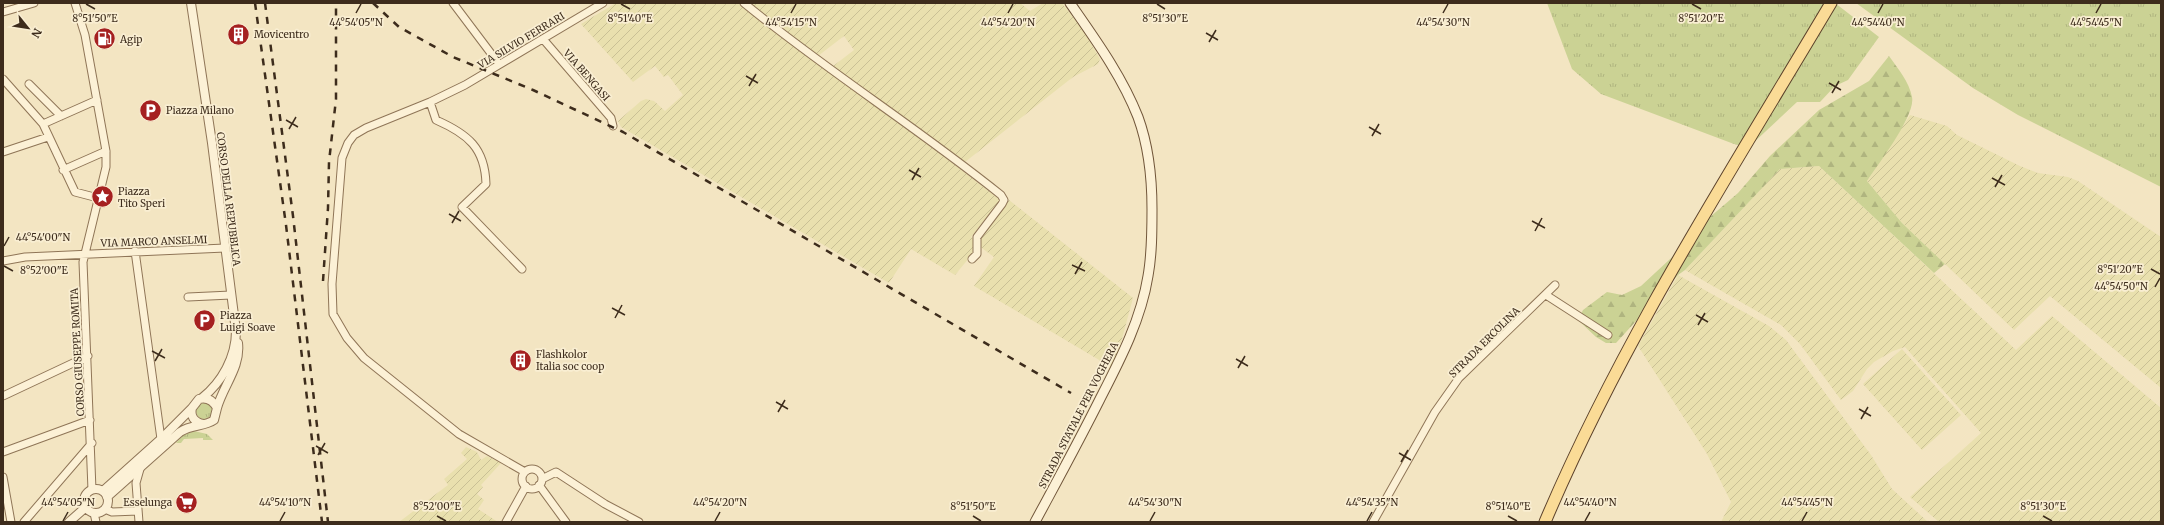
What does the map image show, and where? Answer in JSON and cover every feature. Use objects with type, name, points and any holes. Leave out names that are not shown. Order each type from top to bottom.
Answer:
[{"type":"main road","name":"STRADA STATALE PER VOGHERA","points":[[1035,522],[1077,445],[1124,351],[1142,299],[1148,276],[1152,244],[1150,160],[1138,118],[1101,48],[1070,3]]},
{"type":"main road","points":[[1545,522],[1589,422],[1631,343],[1702,219],[1830,3]]},
{"type":"street","points":[[3,12],[34,3]]},
{"type":"street","name":"CORSO GIUSEPPE ROMITA","points":[[75,3],[85,35],[106,151],[106,167],[84,254],[92,443],[92,490]]},
{"type":"street","name":"CORSO DELLA REPUBBLICA","points":[[191,3],[212,144],[239,348],[238,356],[217,408]]},
{"type":"street","points":[[453,3],[499,64]]},
{"type":"street","points":[[457,10],[461,3]]},
{"type":"street","name":"VIA SILVIO FERRARI","points":[[525,472],[459,434],[364,358],[347,338],[333,314],[332,284],[342,158],[348,143],[354,135],[366,128],[449,94],[603,3]]},
{"type":"street","points":[[744,3],[822,63],[963,164],[1001,195],[1004,200],[1002,204],[976,237],[977,254],[972,259]]},
{"type":"street","name":"VIA BENGASI","points":[[543,39],[611,118],[613,126]]},
{"type":"street","points":[[3,79],[43,124],[74,192],[98,198]]},
{"type":"street","points":[[29,84],[61,116]]},
{"type":"street","points":[[43,124],[97,100]]},
{"type":"street","points":[[430,102],[436,120],[459,130],[476,147],[485,166],[486,184],[462,207],[522,269]]},
{"type":"street","points":[[3,152],[48,137]]},
{"type":"street","points":[[63,170],[106,151]]},
{"type":"street","name":"VIA MARCO ANSELMI","points":[[3,261],[25,257],[225,248]]},
{"type":"street","points":[[135,251],[161,439]]},
{"type":"street","name":"STRADA ERCOLINA","points":[[1373,522],[1436,412],[1459,378],[1555,285]]},
{"type":"street","points":[[188,297],[231,295]]},
{"type":"street","points":[[1546,295],[1608,334]]},
{"type":"street","name":"CORSO DELLA REPUBBLICA","points":[[202,398],[216,386],[228,366],[235,344],[235,326]]},
{"type":"street","points":[[3,396],[88,356]]},
{"type":"street","points":[[202,398],[210,399],[217,408],[214,420],[191,426],[180,432],[140,469],[105,494],[192,408],[195,401],[202,398]]},
{"type":"street","points":[[192,408],[192,416],[194,420],[202,424]]},
{"type":"street","points":[[3,452],[90,420]]},
{"type":"street","points":[[24,522],[92,443]]},
{"type":"street","points":[[139,522],[136,482],[140,469]]},
{"type":"street","points":[[566,522],[540,482],[537,470],[529,470],[525,472],[523,480],[526,486],[532,489],[540,482],[556,472],[605,504],[639,522]]},
{"type":"street","points":[[3,477],[11,522]]},
{"type":"street","points":[[506,522],[526,486]]},
{"type":"street","points":[[96,522],[94,513],[86,507],[85,497],[92,490],[105,494]]},
{"type":"street","points":[[105,494],[108,503],[105,509]]},
{"type":"street","points":[[69,522],[86,507]]},
{"type":"street","points":[[94,513],[105,509],[112,512],[138,511]]},
{"type":"shaded area","points":[[616,3],[739,3],[791,44],[915,134],[1000,200],[971,237],[978,241],[1009,200],[1133,298],[1120,346],[1111,367],[974,286],[994,257],[979,246],[955,275],[911,249],[889,283],[621,127],[618,121],[641,101],[646,99],[654,101],[665,111],[683,95],[668,75],[664,77],[655,66],[633,82],[581,24]]},
{"type":"shaded area","points":[[748,3],[1020,3],[1030,11],[1043,3],[1062,3],[1083,30],[1100,59],[1098,64],[1073,77],[965,162],[880,103],[832,67],[854,50],[844,36],[818,56]]},
{"type":"shaded area","points":[[1910,115],[1947,126],[1957,135],[2020,166],[2038,173],[2068,177],[2078,181],[2161,237],[2161,388],[2050,296],[2014,330],[1902,223],[1867,181]]},
{"type":"shaded area","points":[[1819,166],[2016,350],[2052,316],[2161,408],[2161,522],[1939,522],[1910,497],[1981,433],[1905,347],[1893,351],[1874,362],[1867,369],[1853,391],[1841,400],[1800,344],[1781,325],[1685,270],[1780,169]]},
{"type":"shaded area","points":[[1678,275],[1769,326],[1786,340],[1871,455],[1892,489],[1928,522],[1721,522],[1731,502],[1707,454],[1638,346]]},
{"type":"shaded area","points":[[1902,349],[1961,415],[1922,450],[1863,384]]},
{"type":"shaded area","points":[[466,447],[477,452],[481,460],[487,456],[501,463],[481,485],[483,487],[477,494],[484,500],[478,509],[498,522],[399,522],[448,485],[444,479],[467,459],[461,453]]},
{"type":"green space","points":[[1547,3],[1835,3],[1879,37],[1848,80],[1835,86],[1820,102],[1797,102],[1751,145],[1746,147],[1734,144],[1601,94],[1572,69]]},
{"type":"green space","points":[[1856,3],[2161,3],[2161,187],[2018,115],[1973,88]]},
{"type":"green space","points":[[1889,56],[1903,75],[1911,91],[1912,105],[1895,139],[1867,181],[1902,223],[1945,264],[1934,273],[1819,166],[1780,169],[1685,270],[1678,275],[1616,343],[1606,343],[1596,337],[1578,320],[1583,310],[1607,292],[1622,295],[1641,286],[1683,247],[1710,217],[1738,193],[1770,156],[1819,110],[1869,81]]},
{"type":"green space","points":[[204,403],[210,405],[212,411],[210,417],[204,419],[198,417],[196,411],[198,405]]},
{"type":"green space","points":[[194,431],[207,434],[213,440],[203,440],[203,438],[184,439],[181,443],[176,443],[183,435]]},
{"type":"railway","points":[[255,3],[286,225],[322,522]]},
{"type":"railway","points":[[265,3],[293,216],[328,522]]},
{"type":"railway","points":[[323,281],[328,208],[329,162],[336,99],[336,3]]},
{"type":"railway","points":[[373,3],[399,27],[453,57],[533,90],[623,132],[1071,393]]},
{"type":"place","name":"Movicentro","points":[[238,34]]},
{"type":"place","name":"Agip","points":[[104,39]]},
{"type":"place","name":"Piazza Milano","points":[[151,110]]},
{"type":"place","name":"Piazza Tito Speri","points":[[102,197]]},
{"type":"place","name":"Piazza Luigi Soave","points":[[205,321]]},
{"type":"place","name":"Flashkolor Italia soc coop","points":[[520,360]]},
{"type":"place","name":"Esselunga","points":[[187,502]]}]
